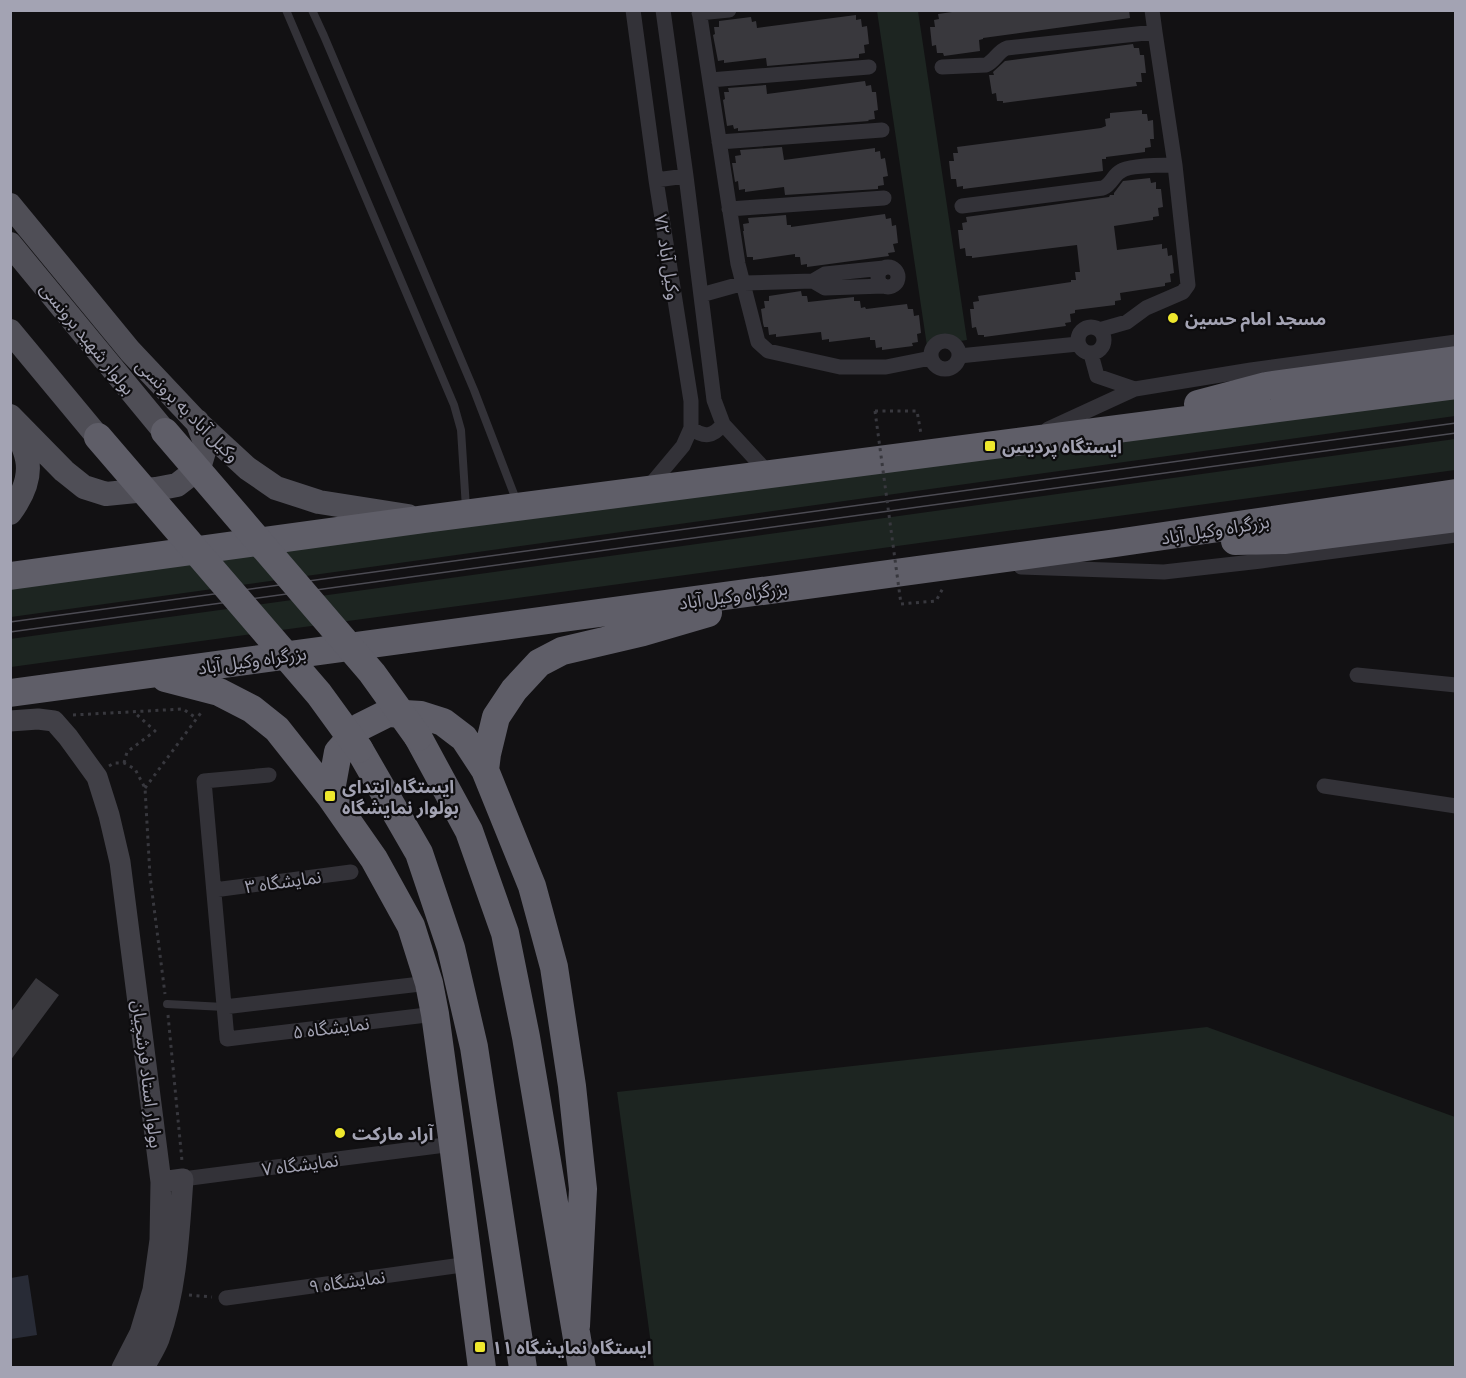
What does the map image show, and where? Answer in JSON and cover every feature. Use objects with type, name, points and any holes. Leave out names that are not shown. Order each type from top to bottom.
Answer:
[{"type":"highway","points":[[1086,433],[1266,386],[1455,360]]},
{"type":"highway","points":[[10,576],[466,513],[1455,385]]},
{"type":"highway","points":[[165,432],[372,673],[418,736],[470,831],[505,933],[526,1037],[582,1368]]},
{"type":"highway","points":[[98,437],[319,694],[359,748],[419,854],[451,948],[474,1047],[523,1368]]},
{"type":"highway","name":"بزرگراه وکیل آباد","points":[[10,693],[958,565],[1455,493]]},
{"type":"highway","points":[[1116,543],[1284,540],[1455,518]]},
{"type":"highway","points":[[486,770],[487,754],[496,717],[514,690],[539,663],[562,651],[644,632],[796,587]]},
{"type":"highway","points":[[151,674],[219,692],[252,710],[277,729],[330,796],[374,858],[411,926],[429,983],[435,1014],[482,1368]]},
{"type":"highway","points":[[330,796],[338,752],[360,727],[388,713],[421,715],[443,722],[464,738],[486,770],[532,886],[554,967],[572,1086],[583,1189],[576,1326]]},
{"type":"main road","name":"وکیل آباد به برونسی","points":[[10,205],[130,351],[196,421],[247,468],[276,488],[319,502],[425,519]]},
{"type":"main road","name":"بولوار شهید برونسی","points":[[10,244],[165,432]]},
{"type":"main road","points":[[10,331],[98,437]]},
{"type":"main road","points":[[10,416],[64,471],[84,487],[106,494],[156,489],[177,484],[199,468],[206,445],[196,421]]},
{"type":"main road","points":[[10,416],[27,458],[28,474],[18,503],[10,513]]},
{"type":"street","name":"۷۲ وکیل آباد","points":[[633,10],[656,180],[691,401],[691,428],[683,447],[646,490]]},
{"type":"street","name":"۷۲ وکیل آباد","points":[[663,10],[714,400],[723,424],[770,474]]},
{"type":"street","points":[[729,10],[699,12],[738,264],[758,342],[768,351],[840,367],[885,367],[931,358],[933,348],[938,343],[944,342],[954,346],[959,356],[1078,344]]},
{"type":"street","points":[[1099,330],[1127,322],[1146,308],[1183,292],[1188,285],[1175,165],[1152,10]]},
{"type":"street","points":[[942,68],[986,65],[1001,50],[1007,48],[1155,32]]},
{"type":"street","points":[[710,80],[869,67]]},
{"type":"street","points":[[719,142],[882,130]]},
{"type":"street","points":[[963,206],[1103,188],[1107,187],[1125,168],[1175,165]]},
{"type":"street","points":[[656,180],[686,176]]},
{"type":"street","points":[[729,209],[884,198]]},
{"type":"street","points":[[701,295],[744,283],[813,281],[825,274],[890,267],[898,274],[898,280],[889,287],[825,288],[813,281]]},
{"type":"street","points":[[1091,327],[1099,330],[1104,336],[1099,351],[1091,354],[1083,351],[1078,344],[1079,336],[1091,327]]},
{"type":"street","points":[[1022,441],[1135,390],[1251,370],[1455,342]]},
{"type":"street","points":[[1091,354],[1097,376],[1135,390]]},
{"type":"street","points":[[691,428],[698,434],[708,435],[717,432],[723,424]]},
{"type":"street","points":[[958,565],[1164,572],[1455,535]]},
{"type":"street","points":[[1357,675],[1455,686]]},
{"type":"street","points":[[14,720],[54,721]]},
{"type":"street","name":"بولوار استاد فرشچیان","points":[[54,721],[97,777],[120,862],[161,1182],[160,1240],[153,1290],[140,1333],[122,1368]]},
{"type":"street","points":[[224,1007],[204,781],[269,775]]},
{"type":"street","points":[[1324,786],[1455,807]]},
{"type":"street","name":"نمایشگاه ۳","points":[[214,890],[351,872]]},
{"type":"street","name":"نمایشگاه ۵","points":[[429,983],[224,1007],[227,1039],[435,1014]]},
{"type":"street","name":"نمایشگاه ۷","points":[[183,1179],[453,1144]]},
{"type":"street","points":[[144,1368],[158,1341],[172,1294],[179,1242],[183,1179],[161,1182]]},
{"type":"street","name":"نمایشگاه ۹","points":[[226,1298],[469,1264]]},
{"type":"lane","points":[[286,10],[456,412],[461,430],[466,513]]},
{"type":"lane","points":[[312,10],[470,379],[519,506]]},
{"type":"lane","points":[[166,1004],[224,1007]]},
{"type":"path","points":[[917,411],[875,411],[901,604],[936,601]]},
{"type":"path","points":[[145,788],[196,718],[219,692]]},
{"type":"path","points":[[54,721],[57,716],[183,709],[196,718]]},
{"type":"path","points":[[124,763],[127,752],[155,731],[134,712]]},
{"type":"path","points":[[97,777],[104,768],[114,763],[124,763],[135,769],[145,788],[150,876],[166,1004],[183,1179]]},
{"type":"path","points":[[172,1294],[226,1298]]},
{"type":"shaded area","points":[[877,11],[918,11],[967,340],[927,346]]},
{"type":"shaded area","points":[[1455,385],[1455,416],[11,617],[10,585]]},
{"type":"shaded area","points":[[1455,439],[1455,470],[11,667],[10,639]]},
{"type":"shaded area","points":[[1207,1027],[1455,1117],[1455,1367],[654,1367],[617,1092]]},
{"type":"shaded area","points":[[28,1275],[37,1335],[11,1339],[11,1278]]},
{"type":"building","points":[[966,10],[1129,10],[1130,18],[983,38],[979,40],[980,51],[944,56],[943,53],[937,53],[936,45],[932,46],[930,27],[935,27],[934,20],[939,19],[938,14]]},
{"type":"building","points":[[856,15],[856,20],[861,19],[862,27],[867,26],[869,44],[864,45],[865,53],[859,54],[859,58],[767,66],[766,58],[724,63],[724,60],[718,61],[713,35],[715,34],[714,27],[719,27],[719,21],[751,17],[752,22],[756,21],[757,28]]},
{"type":"building","points":[[1133,44],[1134,48],[1139,48],[1140,55],[1144,55],[1146,73],[1141,73],[1142,82],[1136,82],[1137,86],[1003,103],[1003,101],[997,101],[996,93],[992,94],[989,75],[994,75],[993,72],[1005,61]]},
{"type":"building","points":[[865,81],[866,86],[871,85],[872,92],[876,92],[878,110],[874,111],[875,119],[869,121],[738,131],[738,128],[734,129],[733,125],[727,126],[723,100],[725,99],[724,92],[729,92],[728,88],[766,85],[767,94]]},
{"type":"building","points":[[1142,110],[1142,114],[1147,114],[1148,121],[1153,120],[1154,139],[1150,139],[1151,147],[1145,148],[1145,152],[1102,159],[1103,171],[963,189],[963,186],[957,187],[956,179],[951,179],[949,161],[954,161],[953,153],[958,153],[957,147],[1101,128],[1106,126],[1105,119],[1110,118],[1110,113]]},
{"type":"building","points":[[782,147],[784,160],[875,148],[875,152],[880,151],[881,159],[885,158],[888,176],[883,177],[884,185],[878,186],[878,189],[785,195],[784,187],[745,192],[745,189],[739,190],[738,181],[735,182],[732,163],[736,163],[735,156],[741,155],[740,150]]},
{"type":"building","points":[[1150,178],[1151,183],[1156,182],[1156,189],[1161,189],[1163,207],[1158,208],[1159,216],[1153,217],[1153,220],[1114,226],[1117,250],[1162,244],[1162,249],[1167,248],[1168,256],[1172,255],[1174,273],[1170,274],[1171,282],[1165,283],[1165,286],[1120,293],[1121,300],[1115,301],[1115,305],[1075,310],[1075,313],[1070,314],[1071,322],[1065,323],[1066,326],[984,337],[984,335],[978,335],[976,327],[972,328],[970,309],[974,309],[973,302],[979,301],[978,296],[1071,282],[1071,280],[1076,280],[1075,272],[1080,272],[1077,245],[972,258],[972,256],[966,256],[965,248],[960,249],[958,230],[963,230],[962,223],[967,222],[966,217],[1109,197],[1114,195],[1123,181]]},
{"type":"building","points":[[885,214],[886,219],[891,218],[892,226],[896,225],[898,243],[893,244],[895,252],[888,253],[889,256],[807,267],[807,264],[801,265],[800,257],[795,257],[795,254],[753,260],[753,257],[747,257],[743,224],[749,223],[748,218],[786,215],[787,225],[791,227]]},
{"type":"building","points":[[801,291],[802,296],[807,296],[808,302],[854,297],[854,301],[860,301],[861,308],[866,309],[907,304],[908,309],[913,309],[914,316],[919,315],[921,333],[917,334],[918,342],[912,343],[913,346],[882,350],[882,347],[876,348],[875,340],[870,340],[870,337],[829,342],[829,339],[822,340],[821,332],[776,337],[776,334],[769,335],[768,327],[764,327],[763,323],[761,309],[765,308],[764,301],[769,301],[769,296]]},
{"type":"building","points":[[36,978],[59,995],[10,1061],[10,1013]]},
{"type":"tram line","points":[[10,622],[1456,423]]},
{"type":"tram line","points":[[10,632],[1456,433]]},
{"type":"place","name":"مسجد امام حسین","points":[[1173,318]]},
{"type":"place","name":"ایستگاه پردیس","points":[[990,446]]},
{"type":"place","name":"ایستگاه ابتدای بولوار نمایشگاه","points":[[330,796]]},
{"type":"place","name":"آراد مارکت","points":[[340,1133]]},
{"type":"place","name":"ایستگاه نمایشگاه ۱۱","points":[[480,1347]]}]
